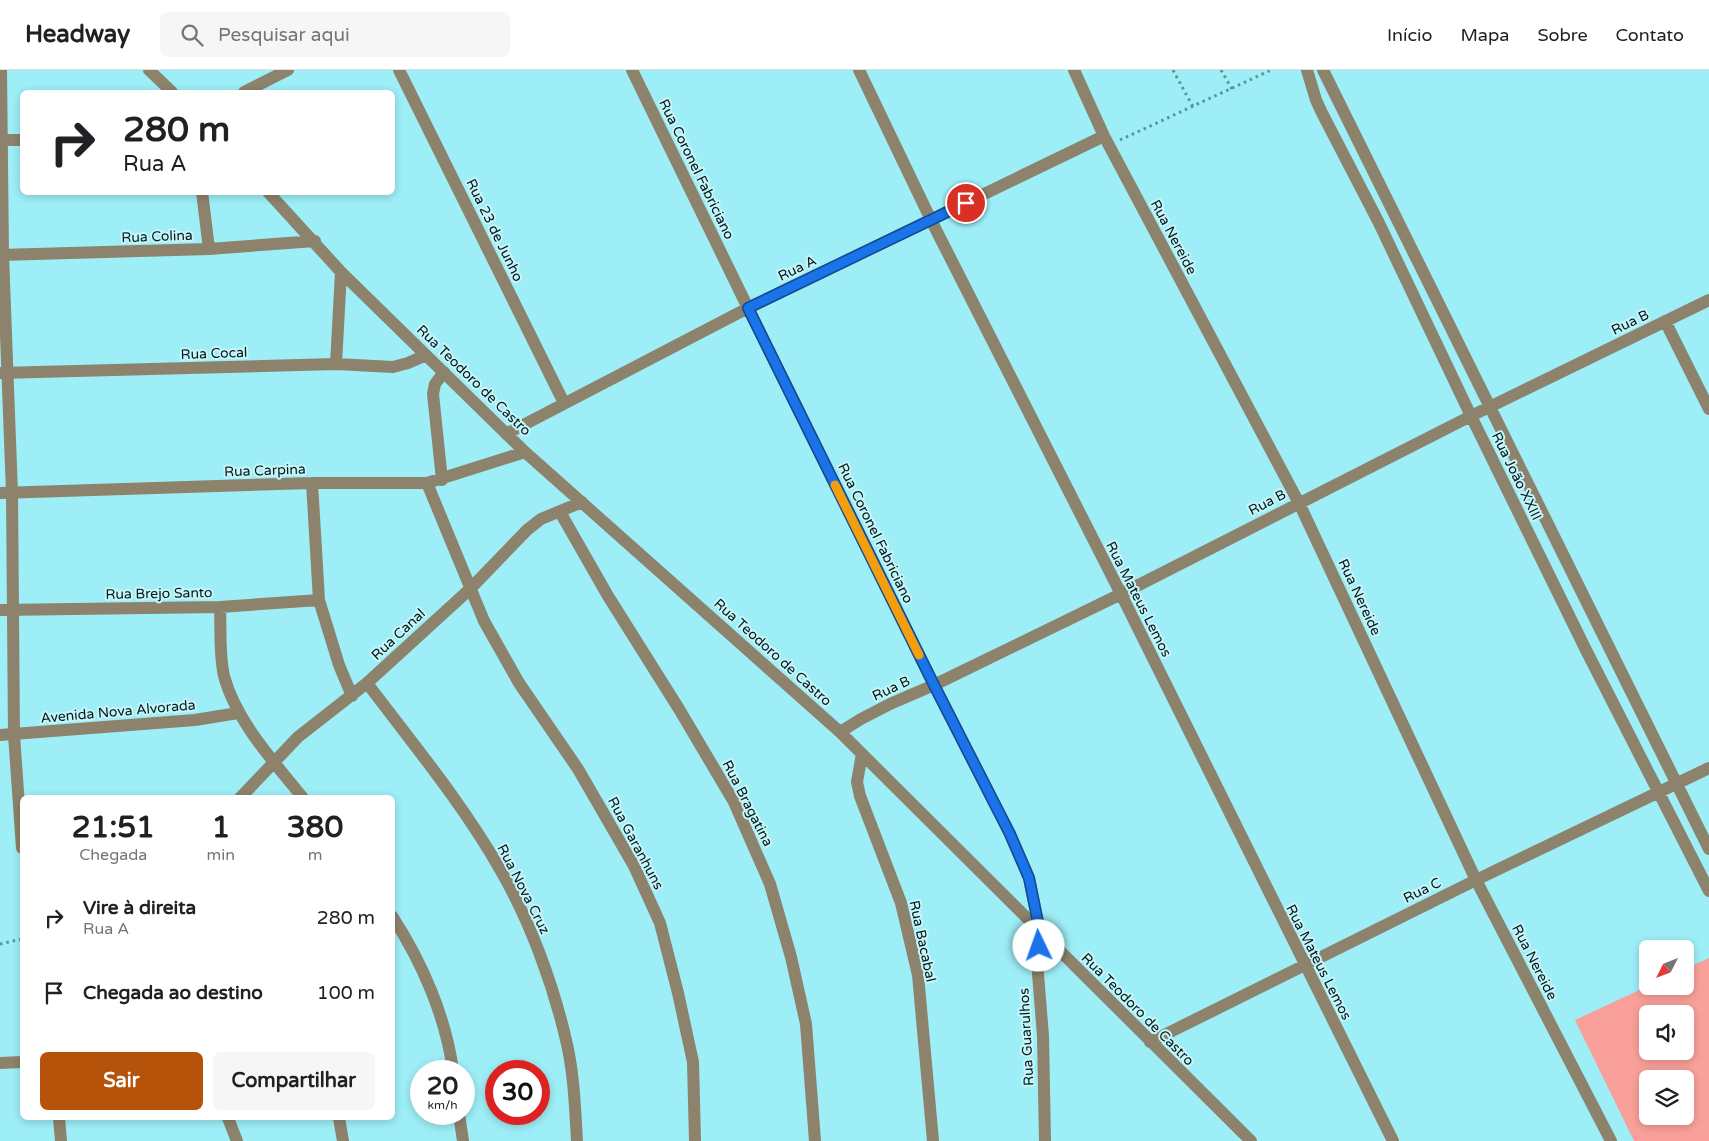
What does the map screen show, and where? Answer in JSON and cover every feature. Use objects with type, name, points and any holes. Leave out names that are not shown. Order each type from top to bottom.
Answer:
[{"type":"street","points":[[1,70],[6,609],[20,818]]},
{"type":"street","points":[[248,90],[288,70]]},
{"type":"street","name":"Rua 23 de Junho","points":[[400,70],[564,403]]},
{"type":"street","name":"Rua Coronel Fabriciano","points":[[632,70],[934,685],[1010,834],[1029,878],[1040,932]]},
{"type":"street","name":"Rua Mateus Lemos","points":[[859,70],[931,220],[1121,594],[1393,1141]]},
{"type":"street","name":"Rua Nereide","points":[[1074,70],[1107,141],[1299,503],[1476,880],[1611,1141]]},
{"type":"street","name":"Rua João XXIII","points":[[1307,70],[1322,113],[1378,221],[1587,652],[1709,890]]},
{"type":"street","name":"Rua João XXIII","points":[[1323,70],[1709,849]]},
{"type":"street","points":[[153,72],[170,90]]},
{"type":"street","points":[[1,140],[20,140]]},
{"type":"street","name":"Rua A","points":[[506,434],[748,308],[931,220],[1107,141]]},
{"type":"street","points":[[202,195],[209,249]]},
{"type":"street","name":"Rua Teodoro de Castro","points":[[271,195],[315,241],[341,272],[525,452],[840,732],[1251,1141]]},
{"type":"street","name":"Rua Colina","points":[[2,255],[209,249],[315,241]]},
{"type":"street","points":[[336,364],[341,272]]},
{"type":"street","name":"Rua B","points":[[840,732],[860,719],[890,704],[934,685],[1121,594],[1490,406],[1709,300]]},
{"type":"street","points":[[1665,321],[1709,409]]},
{"type":"street","name":"Rua Cocal","points":[[3,373],[336,364],[393,366],[408,363],[426,355]]},
{"type":"street","points":[[442,480],[432,394],[435,384],[444,372]]},
{"type":"street","name":"Rua Carpina","points":[[6,493],[312,483],[427,483],[442,480],[525,452]]},
{"type":"street","points":[[312,483],[318,600],[339,666],[352,696]]},
{"type":"street","name":"Rua Garanhuns","points":[[427,483],[484,622],[519,683],[578,768],[634,866],[660,923],[693,1062],[695,1141]]},
{"type":"street","name":"Rua Canal","points":[[243,795],[273,761],[298,737],[367,683],[470,588],[527,530],[541,518],[582,502]]},
{"type":"street","name":"Rua Bragatina","points":[[560,512],[608,596],[679,709],[734,802],[770,884],[791,957],[806,1024],[814,1141]]},
{"type":"street","name":"Rua Brejo Santo","points":[[6,609],[220,607],[318,600]]},
{"type":"street","points":[[220,607],[224,674],[238,712],[273,761],[301,795]]},
{"type":"street","name":"Rua Nova Cruz","points":[[367,683],[474,827],[502,872],[530,931],[554,993],[566,1041],[574,1085],[577,1141]]},
{"type":"street","name":"Avenida Nova Alvorada","points":[[0,735],[194,720],[238,712]]},
{"type":"street","name":"Rua Bacabal","points":[[862,754],[857,782],[860,796],[900,903],[918,975],[924,1059],[933,1141]]},
{"type":"street","name":"Rua C","points":[[1150,1042],[1476,880],[1709,768]]},
{"type":"street","points":[[395,921],[418,960],[430,989],[440,1017],[450,1060]]},
{"type":"street","name":"Rua Guarulhos","points":[[1040,932],[1038,974],[1043,1036],[1046,1141]]},
{"type":"street","points":[[0,1063],[20,1062]]},
{"type":"street","points":[[59,1120],[61,1141]]},
{"type":"street","points":[[229,1120],[237,1141]]},
{"type":"street","points":[[339,1120],[343,1141]]},
{"type":"street","points":[[461,1125],[463,1141]]},
{"type":"path","points":[[1173,70],[1192,107]]},
{"type":"path","points":[[1221,70],[1232,88]]},
{"type":"path","points":[[1107,141],[1192,107],[1271,70]]},
{"type":"path","points":[[0,944],[20,939]]},
{"type":"shaded area","points":[[1709,958],[1709,1141],[1634,1141],[1575,1020],[1639,990],[1639,995],[1694,995],[1694,965]]},
{"type":"slow traffic","points":[[835,485],[919,655]]},
{"type":"route","points":[[966,203],[748,308],[934,685],[1010,834],[1029,878],[1040,932],[1039,946]]}]
